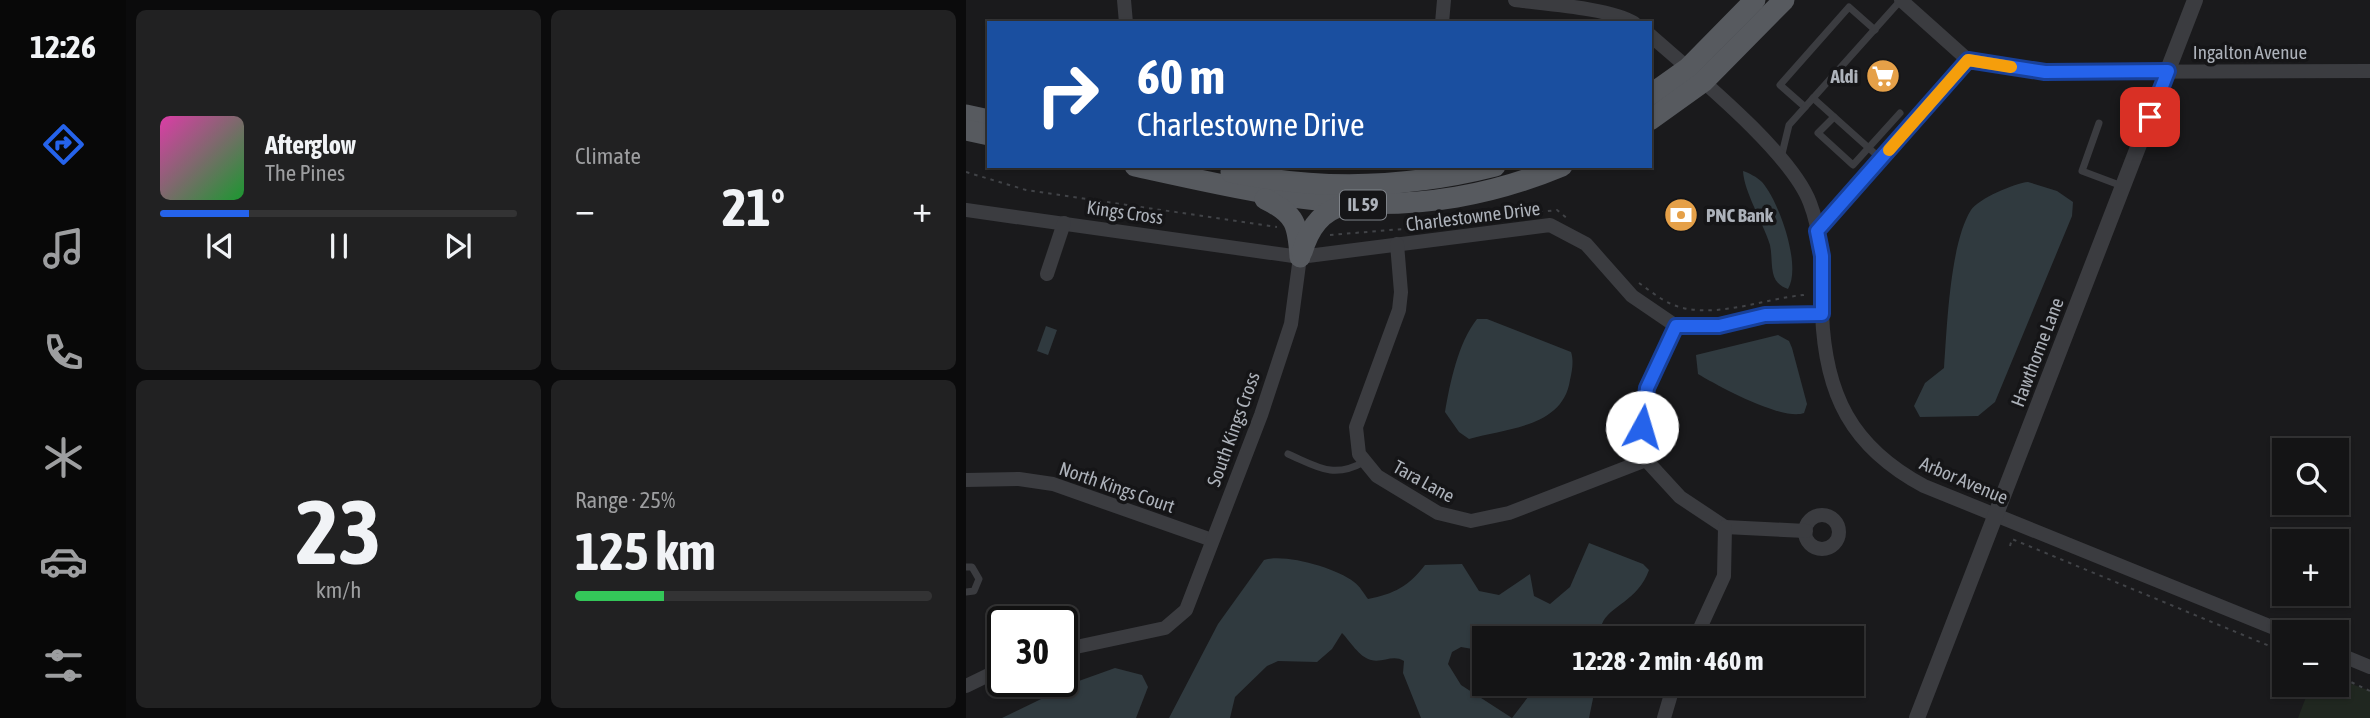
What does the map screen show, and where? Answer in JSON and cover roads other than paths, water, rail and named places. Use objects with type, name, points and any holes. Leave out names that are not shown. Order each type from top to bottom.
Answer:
[{"type":"main road","points":[[1652,94],[1696,75],[1755,0]]},
{"type":"main road","points":[[1652,118],[1696,75],[1784,0]]},
{"type":"main road","points":[[966,115],[987,120]]},
{"type":"main road","points":[[966,130],[987,135]]},
{"type":"main road","name":"IL 59","points":[[1144,168],[1310,202],[1347,205],[1448,199],[1526,180],[1557,168]]},
{"type":"main road","name":"IL 59","points":[[1214,168],[1290,182],[1363,186],[1440,178],[1486,168]]},
{"type":"main road","points":[[1244,189],[1268,200],[1291,216],[1297,225],[1290,255]]},
{"type":"main road","points":[[1290,255],[1317,220],[1337,207],[1347,205]]},
{"type":"street","points":[[1124,0],[1126,21]]},
{"type":"street","points":[[1441,21],[1444,0]]},
{"type":"street","points":[[1515,0],[1625,17],[1631,21]]},
{"type":"street","points":[[1901,0],[1968,60]]},
{"type":"street","name":"Hawthorne Lane","points":[[1917,718],[2195,0]]},
{"type":"street","points":[[1652,37],[1696,75]]},
{"type":"street","name":"Ingalton Avenue","points":[[1968,60],[2045,72],[2370,71]]},
{"type":"street","name":"Arbor Avenue","points":[[1696,75],[1781,158],[1810,202],[1822,256],[1825,354],[1842,410],[1863,439],[1905,476],[2272,627]]},
{"type":"street","name":"Kings Cross","points":[[966,210],[1290,255]]},
{"type":"street","points":[[1047,274],[1064,223]]},
{"type":"street","name":"Charlestowne Drive","points":[[1290,255],[1550,225],[1574,235],[1586,244],[1632,296],[1676,326]]},
{"type":"street","name":"Tara Lane","points":[[1397,244],[1401,292],[1399,310],[1356,427],[1359,454],[1377,477],[1438,513],[1471,521],[1509,513],[1646,460]]},
{"type":"street","name":"South Kings Cross","points":[[1078,647],[1165,628],[1186,610],[1261,415],[1291,324],[1290,255]]},
{"type":"street","points":[[1805,531],[1725,527],[1670,489],[1646,460],[1643,404],[1647,388],[1676,326],[1719,326],[1765,315],[1822,314]]},
{"type":"street","name":"North Kings Court","points":[[966,480],[1018,480],[1053,484],[1212,540]]},
{"type":"street","points":[[1701,626],[1724,576],[1725,527]]},
{"type":"street","points":[[2349,658],[2370,667]]},
{"type":"street","points":[[966,685],[987,675]]},
{"type":"street","points":[[1664,718],[1670,696]]},
{"type":"lane","points":[[1781,158],[1788,125],[1901,0]]},
{"type":"lane","points":[[1805,107],[1780,85],[1849,7],[1875,30]]},
{"type":"lane","points":[[1817,231],[1968,60]]},
{"type":"lane","points":[[1813,98],[1881,159]]},
{"type":"lane","points":[[1834,117],[1818,133],[1853,165],[1900,114]]},
{"type":"lane","points":[[2099,123],[2082,171],[2123,186]]},
{"type":"lane","points":[[1288,454],[1330,472],[1350,470],[1364,462]]},
{"type":"lane","points":[[966,567],[972,567],[979,579],[974,592],[966,592]]},
{"type":"place","name":"Aldi","points":[[1883,76]]},
{"type":"place","name":"PNC Bank","points":[[1681,215]]}]
